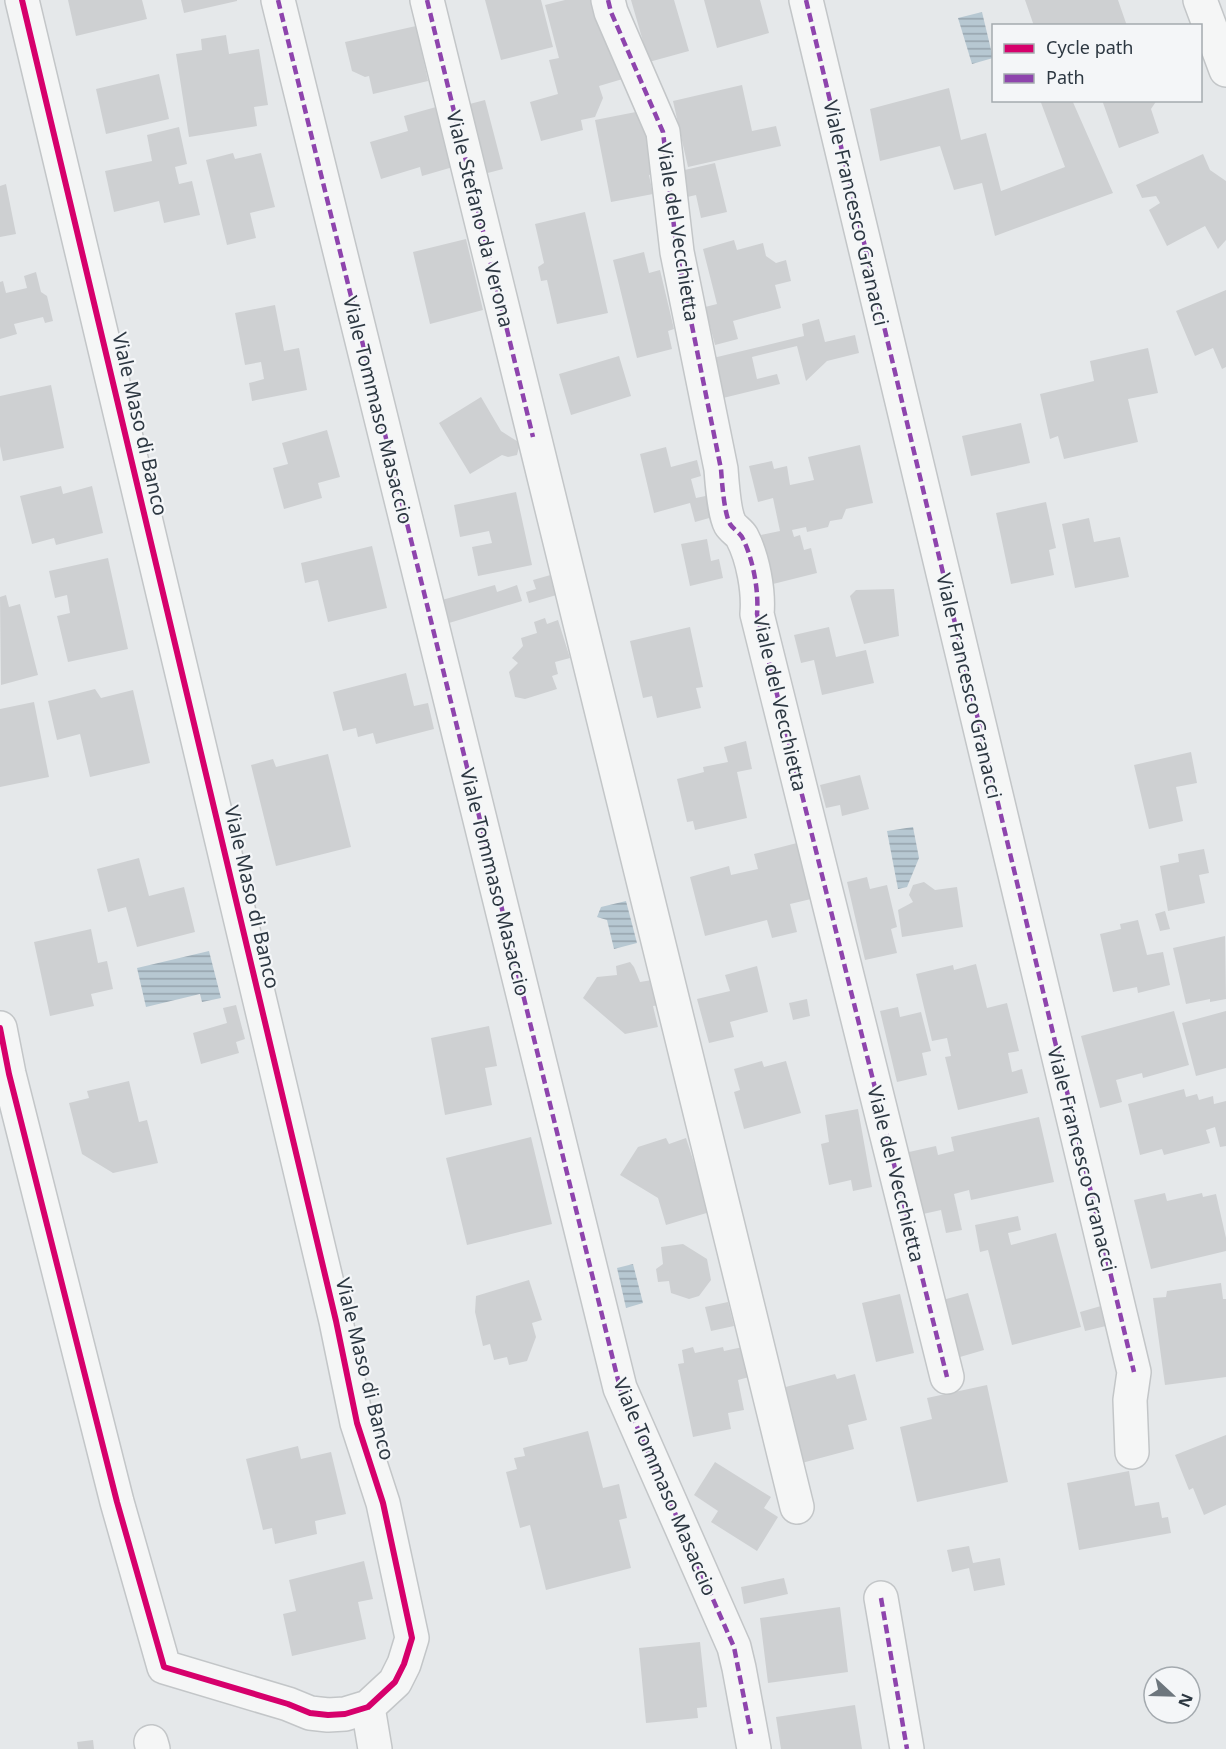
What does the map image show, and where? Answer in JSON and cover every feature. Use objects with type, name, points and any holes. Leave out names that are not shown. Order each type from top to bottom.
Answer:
[{"type":"street","name":"Viale Maso di Banco","points":[[0,1028],[9,1074],[117,1502],[164,1667],[288,1704],[309,1713],[345,1714],[368,1707],[395,1682],[404,1664],[412,1638],[383,1503],[357,1423],[333,1310],[22,0]]},
{"type":"street","name":"Viale Tommaso Masaccio","points":[[278,0],[620,1388],[734,1647],[754,1749]]},
{"type":"street","name":"Viale Stefano da Verona","points":[[427,0],[797,1507]]},
{"type":"street","name":"Viale del Vecchietta","points":[[608,0],[611,12],[663,132],[677,252],[721,469],[724,502],[730,524],[741,534],[747,547],[758,596],[757,614],[947,1377]]},
{"type":"street","name":"Viale Francesco Granacci","points":[[806,0],[1134,1372],[1130,1400],[1132,1452]]},
{"type":"street","points":[[1200,0],[1226,70]]},
{"type":"street","points":[[881,1598],[907,1749]]},
{"type":"street","points":[[368,1707],[375,1749]]},
{"type":"shaded area","points":[[982,12],[992,58],[972,64],[958,18]]},
{"type":"shaded area","points":[[913,827],[919,858],[907,887],[898,889],[887,831]]},
{"type":"shaded area","points":[[626,901],[637,943],[614,949],[607,920],[597,917],[601,907]]},
{"type":"shaded area","points":[[209,951],[221,998],[202,1002],[200,994],[146,1007],[137,968]]},
{"type":"shaded area","points":[[633,1264],[643,1303],[626,1308],[617,1268]]},
{"type":"building","points":[[68,0],[142,0],[147,19],[76,36]]},
{"type":"building","points":[[181,0],[237,0],[237,1],[184,13]]},
{"type":"building","points":[[485,0],[541,0],[553,47],[501,60]]},
{"type":"building","points":[[565,0],[601,0],[626,78],[599,86],[603,98],[595,117],[581,120],[583,130],[541,141],[530,102],[558,94],[549,60],[559,58],[545,5]]},
{"type":"building","points":[[631,0],[674,0],[689,51],[649,62]]},
{"type":"building","points":[[704,0],[760,0],[769,33],[717,48]]},
{"type":"building","points":[[1025,0],[1118,0],[1126,24],[1033,24]]},
{"type":"building","points":[[416,26],[428,81],[373,94],[369,76],[365,77],[352,71],[345,42]]},
{"type":"building","points":[[226,35],[229,54],[259,49],[268,105],[254,107],[257,126],[189,137],[176,54],[202,50],[201,39]]},
{"type":"building","points":[[159,74],[169,119],[106,134],[96,89]]},
{"type":"building","points":[[742,85],[752,131],[776,126],[781,146],[688,167],[673,101]]},
{"type":"building","points":[[949,88],[961,140],[986,133],[1001,191],[1065,167],[1041,102],[1073,102],[1113,193],[995,236],[982,183],[954,190],[940,146],[880,161],[870,109]]},
{"type":"building","points":[[485,100],[503,169],[480,175],[462,106]]},
{"type":"building","points":[[1103,102],[1156,102],[1151,109],[1159,133],[1119,148]]},
{"type":"building","points":[[436,107],[453,167],[422,176],[420,167],[381,179],[370,142],[408,131],[404,116]]},
{"type":"building","points":[[641,111],[662,172],[649,175],[653,194],[611,202],[595,120]]},
{"type":"building","points":[[179,127],[187,164],[175,167],[179,184],[192,181],[200,215],[164,223],[159,201],[114,212],[105,171],[152,161],[147,135]]},
{"type":"building","points":[[233,153],[235,159],[261,153],[275,207],[250,213],[256,238],[227,245],[206,160]]},
{"type":"building","points":[[1203,154],[1210,170],[1226,181],[1226,240],[1218,249],[1205,226],[1167,246],[1149,210],[1160,203],[1156,196],[1142,198],[1136,185]]},
{"type":"building","points":[[715,163],[727,212],[701,218],[696,195],[683,198],[676,172]]},
{"type":"building","points":[[6,184],[16,234],[0,237],[0,186]]},
{"type":"building","points":[[585,212],[608,313],[557,324],[547,280],[541,281],[538,267],[544,263],[535,224]]},
{"type":"building","points":[[466,239],[483,310],[430,324],[413,252]]},
{"type":"building","points":[[734,240],[737,250],[763,243],[766,256],[776,263],[786,260],[791,281],[775,285],[781,308],[733,321],[738,339],[715,345],[705,307],[717,304],[703,249]]},
{"type":"building","points":[[644,252],[649,273],[660,270],[674,329],[668,331],[672,349],[637,358],[613,260]]},
{"type":"building","points":[[36,272],[41,292],[47,296],[53,321],[45,323],[43,317],[14,324],[17,334],[0,339],[0,282],[3,281],[6,293],[27,288],[24,276]]},
{"type":"building","points":[[1226,290],[1226,367],[1222,369],[1213,348],[1195,356],[1176,311]]},
{"type":"building","points":[[275,305],[284,351],[299,348],[307,390],[252,401],[249,383],[264,379],[261,362],[245,365],[235,313]]},
{"type":"building","points":[[819,319],[825,342],[855,335],[859,353],[827,361],[806,381],[797,346],[752,357],[757,379],[777,374],[780,384],[723,398],[713,358],[804,336],[802,324]]},
{"type":"building","points":[[1148,348],[1158,393],[1128,399],[1138,442],[1064,459],[1058,436],[1050,439],[1040,394],[1094,381],[1090,361]]},
{"type":"building","points":[[619,356],[631,396],[571,415],[559,374]]},
{"type":"building","points":[[51,385],[64,448],[3,461],[0,446],[0,396]]},
{"type":"building","points":[[481,397],[501,431],[520,443],[517,455],[508,457],[502,455],[470,474],[439,423]]},
{"type":"building","points":[[1021,423],[1030,463],[971,476],[962,436]]},
{"type":"building","points":[[327,430],[340,477],[318,483],[322,498],[284,509],[273,468],[288,464],[282,443]]},
{"type":"building","points":[[860,445],[873,503],[846,509],[842,519],[830,521],[828,527],[807,532],[806,527],[792,530],[794,537],[800,535],[804,550],[811,548],[817,573],[773,584],[761,535],[780,531],[773,498],[758,502],[749,466],[772,461],[774,469],[787,466],[790,485],[814,480],[808,457]]},
{"type":"building","points":[[666,447],[671,467],[697,460],[701,476],[691,479],[696,498],[715,494],[720,515],[695,522],[690,503],[654,513],[640,454]]},
{"type":"building","points":[[61,486],[63,494],[92,486],[103,533],[56,545],[54,538],[32,544],[20,496]]},
{"type":"building","points":[[516,492],[532,565],[478,576],[472,547],[492,543],[489,531],[460,537],[454,505]]},
{"type":"building","points":[[1046,502],[1056,548],[1049,550],[1054,575],[1011,584],[996,513]]},
{"type":"building","points":[[1089,518],[1094,542],[1120,537],[1129,577],[1075,588],[1062,524]]},
{"type":"building","points":[[707,539],[711,561],[719,559],[723,578],[690,586],[681,544]]},
{"type":"building","points":[[372,546],[387,608],[328,622],[318,580],[305,583],[301,563]]},
{"type":"building","points":[[108,558],[128,649],[68,662],[57,616],[70,613],[67,595],[55,598],[49,571]]},
{"type":"building","points":[[554,574],[560,594],[529,603],[526,592],[536,589],[533,580]]},
{"type":"building","points":[[495,585],[497,592],[517,585],[522,601],[449,623],[442,600]]},
{"type":"building","points":[[894,589],[899,636],[864,644],[850,596],[856,590]]},
{"type":"building","points":[[6,595],[9,607],[20,604],[38,675],[1,685],[0,597]]},
{"type":"building","points":[[545,618],[547,624],[558,620],[570,658],[555,662],[558,674],[552,676],[557,689],[525,699],[515,697],[509,672],[518,663],[512,658],[523,646],[521,638],[537,633],[534,622]]},
{"type":"building","points":[[690,627],[703,687],[696,688],[701,708],[657,718],[652,696],[643,698],[630,641]]},
{"type":"building","points":[[829,627],[836,657],[866,650],[874,683],[822,695],[814,660],[801,663],[794,635]]},
{"type":"building","points":[[406,673],[414,706],[428,703],[434,729],[376,744],[373,733],[358,737],[356,728],[343,731],[333,692]]},
{"type":"building","points":[[95,689],[101,698],[133,690],[150,763],[90,777],[80,734],[57,740],[48,701]]},
{"type":"building","points":[[34,702],[49,777],[0,787],[0,709]]},
{"type":"building","points":[[746,741],[752,769],[737,772],[747,818],[695,830],[693,821],[687,822],[677,779],[704,772],[703,767],[728,762],[724,747]]},
{"type":"building","points":[[1191,752],[1197,783],[1176,787],[1183,821],[1149,829],[1134,765]]},
{"type":"building","points":[[328,754],[351,847],[276,866],[251,765],[273,759],[276,767]]},
{"type":"building","points":[[860,775],[869,809],[842,816],[840,805],[826,808],[820,785]]},
{"type":"building","points":[[797,843],[811,899],[790,904],[797,932],[772,938],[767,920],[705,936],[690,877],[729,866],[731,875],[758,869],[754,854]]},
{"type":"building","points":[[1204,849],[1209,873],[1199,875],[1205,903],[1168,911],[1160,866],[1179,862],[1178,854]]},
{"type":"building","points":[[139,858],[149,896],[184,887],[195,932],[137,947],[126,907],[108,912],[97,869]]},
{"type":"building","points":[[867,877],[870,889],[887,885],[897,927],[891,929],[897,953],[865,960],[847,882]]},
{"type":"building","points":[[924,882],[935,890],[957,887],[963,927],[902,937],[898,910],[913,902],[909,895],[913,885]]},
{"type":"building","points":[[1165,911],[1170,929],[1160,931],[1155,914]]},
{"type":"building","points":[[1138,920],[1147,955],[1163,952],[1170,985],[1138,993],[1137,987],[1113,992],[1100,934],[1121,929],[1120,924]]},
{"type":"building","points":[[91,929],[98,963],[107,961],[113,989],[91,994],[94,1006],[50,1016],[34,942]]},
{"type":"building","points":[[1225,936],[1226,999],[1210,1002],[1210,999],[1186,1004],[1173,948]]},
{"type":"building","points":[[630,962],[640,982],[652,980],[660,1005],[653,1006],[658,1027],[625,1034],[583,998],[597,977],[617,975],[616,966]]},
{"type":"building","points":[[976,964],[987,1008],[1007,1003],[1019,1051],[1008,1053],[1012,1072],[1022,1069],[1028,1093],[958,1110],[945,1057],[951,1056],[947,1038],[932,1041],[916,974],[953,965],[954,970]]},
{"type":"building","points":[[757,966],[768,1012],[730,1022],[734,1037],[709,1043],[697,999],[730,991],[725,975]]},
{"type":"building","points":[[807,999],[810,1016],[793,1020],[789,1003]]},
{"type":"building","points":[[236,1005],[245,1039],[236,1042],[239,1053],[201,1064],[193,1033],[227,1023],[223,1008]]},
{"type":"building","points":[[898,1007],[900,1017],[921,1012],[931,1051],[922,1053],[927,1075],[897,1082],[880,1011]]},
{"type":"building","points":[[1174,1011],[1189,1065],[1143,1078],[1142,1073],[1116,1080],[1122,1102],[1100,1108],[1081,1036]]},
{"type":"building","points":[[1226,1011],[1226,1068],[1196,1076],[1182,1023]]},
{"type":"building","points":[[489,1026],[497,1066],[485,1068],[492,1105],[445,1115],[431,1038]]},
{"type":"building","points":[[762,1061],[764,1067],[786,1061],[801,1113],[744,1129],[734,1092],[740,1090],[734,1069]]},
{"type":"building","points":[[129,1081],[139,1122],[147,1120],[158,1163],[113,1173],[82,1154],[69,1103],[89,1098],[87,1091]]},
{"type":"building","points":[[1184,1089],[1186,1097],[1197,1094],[1199,1100],[1213,1096],[1214,1104],[1226,1101],[1226,1146],[1220,1147],[1215,1127],[1206,1130],[1210,1143],[1164,1155],[1162,1149],[1140,1155],[1128,1104]]},
{"type":"building","points":[[858,1109],[872,1187],[853,1191],[851,1180],[829,1185],[821,1144],[829,1142],[825,1115]]},
{"type":"building","points":[[1039,1117],[1054,1182],[971,1200],[969,1190],[954,1194],[962,1230],[946,1233],[941,1210],[923,1214],[909,1152],[936,1146],[938,1155],[954,1151],[951,1137]]},
{"type":"building","points":[[531,1137],[552,1224],[467,1245],[446,1158]]},
{"type":"building","points":[[666,1138],[669,1144],[686,1138],[710,1212],[666,1225],[658,1198],[620,1175],[638,1147]]},
{"type":"building","points":[[1165,1193],[1167,1201],[1202,1193],[1203,1197],[1216,1194],[1226,1238],[1226,1251],[1151,1269],[1134,1200]]},
{"type":"building","points":[[1018,1216],[1021,1230],[1008,1233],[1011,1245],[1056,1233],[1081,1327],[1012,1345],[988,1250],[980,1252],[975,1225]]},
{"type":"building","points":[[683,1244],[707,1259],[711,1280],[699,1296],[689,1299],[671,1293],[669,1281],[658,1282],[656,1269],[663,1264],[661,1247]]},
{"type":"building","points":[[529,1280],[542,1320],[532,1323],[536,1337],[527,1361],[509,1365],[507,1357],[494,1360],[490,1344],[483,1346],[475,1312],[476,1296]]},
{"type":"building","points":[[1221,1283],[1223,1299],[1226,1299],[1226,1377],[1165,1385],[1153,1298],[1166,1297],[1167,1291]]},
{"type":"building","points":[[968,1293],[984,1350],[953,1359],[939,1301]]},
{"type":"building","points":[[900,1294],[914,1353],[876,1362],[862,1303]]},
{"type":"building","points":[[728,1302],[734,1326],[711,1331],[705,1307]]},
{"type":"building","points":[[1101,1306],[1106,1326],[1085,1331],[1080,1312]]},
{"type":"building","points":[[693,1347],[695,1353],[723,1347],[724,1351],[743,1347],[749,1377],[738,1380],[744,1410],[728,1413],[731,1429],[693,1437],[678,1364],[684,1363],[682,1350]]},
{"type":"building","points":[[835,1374],[837,1379],[855,1374],[867,1420],[848,1425],[854,1449],[798,1464],[778,1389]]},
{"type":"building","points":[[987,1385],[1008,1482],[917,1502],[900,1427],[932,1419],[927,1398]]},
{"type":"building","points":[[588,1431],[603,1488],[619,1484],[627,1518],[619,1520],[631,1568],[546,1590],[530,1525],[520,1528],[506,1472],[517,1469],[514,1458],[525,1456],[523,1448]]},
{"type":"building","points":[[1226,1435],[1226,1505],[1204,1515],[1193,1488],[1189,1490],[1175,1455]]},
{"type":"building","points":[[298,1446],[301,1459],[331,1452],[346,1514],[315,1521],[317,1534],[275,1544],[272,1528],[263,1530],[246,1459]]},
{"type":"building","points":[[715,1462],[771,1497],[764,1508],[778,1517],[757,1551],[711,1522],[718,1511],[694,1495]]},
{"type":"building","points":[[1129,1471],[1135,1506],[1159,1502],[1162,1518],[1168,1517],[1171,1533],[1079,1550],[1067,1483]]},
{"type":"building","points":[[969,1546],[973,1563],[1000,1558],[1005,1585],[974,1591],[969,1568],[952,1572],[947,1550]]},
{"type":"building","points":[[364,1561],[373,1599],[358,1602],[366,1639],[292,1656],[283,1614],[296,1611],[289,1580]]},
{"type":"building","points":[[784,1578],[788,1594],[744,1604],[741,1587]]},
{"type":"building","points":[[840,1607],[848,1672],[768,1683],[760,1618]]},
{"type":"building","points":[[700,1642],[707,1707],[697,1708],[698,1718],[646,1723],[639,1648]]},
{"type":"building","points":[[855,1705],[862,1749],[781,1749],[776,1717]]},
{"type":"building","points":[[93,1740],[94,1749],[78,1749],[77,1742]]},
{"type":"marked path","points":[[278,0],[620,1388],[734,1647],[751,1734]]},
{"type":"marked path","points":[[427,0],[533,437]]},
{"type":"marked path","points":[[608,0],[611,12],[663,132],[677,252],[721,469],[726,513],[730,524],[742,537],[752,565],[757,595],[757,614],[947,1377]]},
{"type":"marked path","points":[[806,0],[1134,1372]]},
{"type":"marked path","points":[[881,1598],[907,1749]]},
{"type":"cycle path","points":[[0,1028],[9,1074],[117,1502],[164,1667],[288,1704],[310,1713],[345,1714],[368,1707],[395,1682],[404,1664],[412,1638],[383,1503],[357,1423],[336,1321],[22,0]]}]
